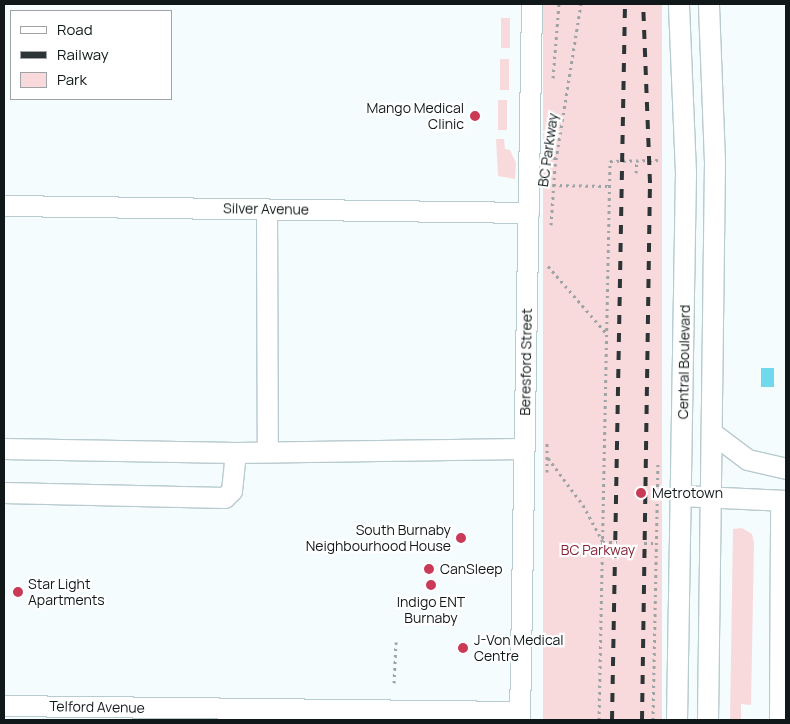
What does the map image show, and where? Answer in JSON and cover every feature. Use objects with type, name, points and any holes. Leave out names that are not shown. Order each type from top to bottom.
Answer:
[{"type":"street","name":"Beresford Street","points":[[520,716],[532,4]]},
{"type":"street","name":"Central Boulevard","points":[[677,720],[686,250],[686,173],[679,4]]},
{"type":"street","name":"Central Boulevard","points":[[708,720],[715,162],[709,4]]},
{"type":"street","name":"Silver Avenue","points":[[4,206],[529,213]]},
{"type":"street","points":[[267,210],[268,452]]},
{"type":"street","points":[[686,250],[714,252]]},
{"type":"street","points":[[712,433],[748,460],[786,469]]},
{"type":"street","points":[[4,449],[236,453],[524,449]]},
{"type":"street","points":[[4,493],[225,498],[232,491],[236,453]]},
{"type":"street","points":[[682,496],[784,501],[780,720]]},
{"type":"street","name":"Telford Avenue","points":[[4,706],[520,716]]},
{"type":"path","points":[[552,89],[559,4]]},
{"type":"path","name":"BC Parkway","points":[[550,230],[555,166],[581,4]]},
{"type":"path","points":[[551,138],[555,166]]},
{"type":"path","points":[[636,173],[637,160]]},
{"type":"path","points":[[599,720],[610,161],[662,160]]},
{"type":"path","points":[[546,186],[609,186]]},
{"type":"path","points":[[548,257],[548,275]]},
{"type":"path","points":[[528,263],[548,266],[607,334]]},
{"type":"path","points":[[547,438],[547,477]]},
{"type":"path","points":[[547,457],[583,505],[603,542]]},
{"type":"path","points":[[653,720],[658,462]]},
{"type":"path","points":[[603,542],[617,542]]},
{"type":"path","points":[[644,543],[657,543]]},
{"type":"path","points":[[394,683],[396,642]]},
{"type":"green space","name":"BC Parkway","points":[[543,4],[662,4],[662,720],[543,720]]},
{"type":"green space","points":[[501,18],[510,18],[510,48],[501,48]]},
{"type":"green space","points":[[500,59],[509,59],[509,90],[500,90]]},
{"type":"green space","points":[[498,100],[507,100],[507,130],[498,130]]},
{"type":"green space","points":[[496,139],[504,139],[505,149],[510,150],[516,163],[515,179],[498,176]]},
{"type":"green space","points":[[742,528],[752,534],[754,543],[751,705],[741,704],[741,720],[730,720],[733,529]]},
{"type":"water","points":[[761,368],[774,368],[774,387],[761,387]]},
{"type":"railway","points":[[612,720],[625,4]]},
{"type":"railway","points":[[642,720],[650,183],[643,4]]},
{"type":"place","name":"Mango Medical Clinic","points":[[475,116]]},
{"type":"place","name":"Metrotown","points":[[641,493]]},
{"type":"place","name":"South Burnaby Neighbourhood House","points":[[461,538]]},
{"type":"place","name":"CanSleep","points":[[429,569]]},
{"type":"place","name":"Indigo ENT Burnaby","points":[[431,585]]},
{"type":"place","name":"Star Light Apartments","points":[[18,592]]},
{"type":"place","name":"J-Von Medical Centre","points":[[463,648]]}]
